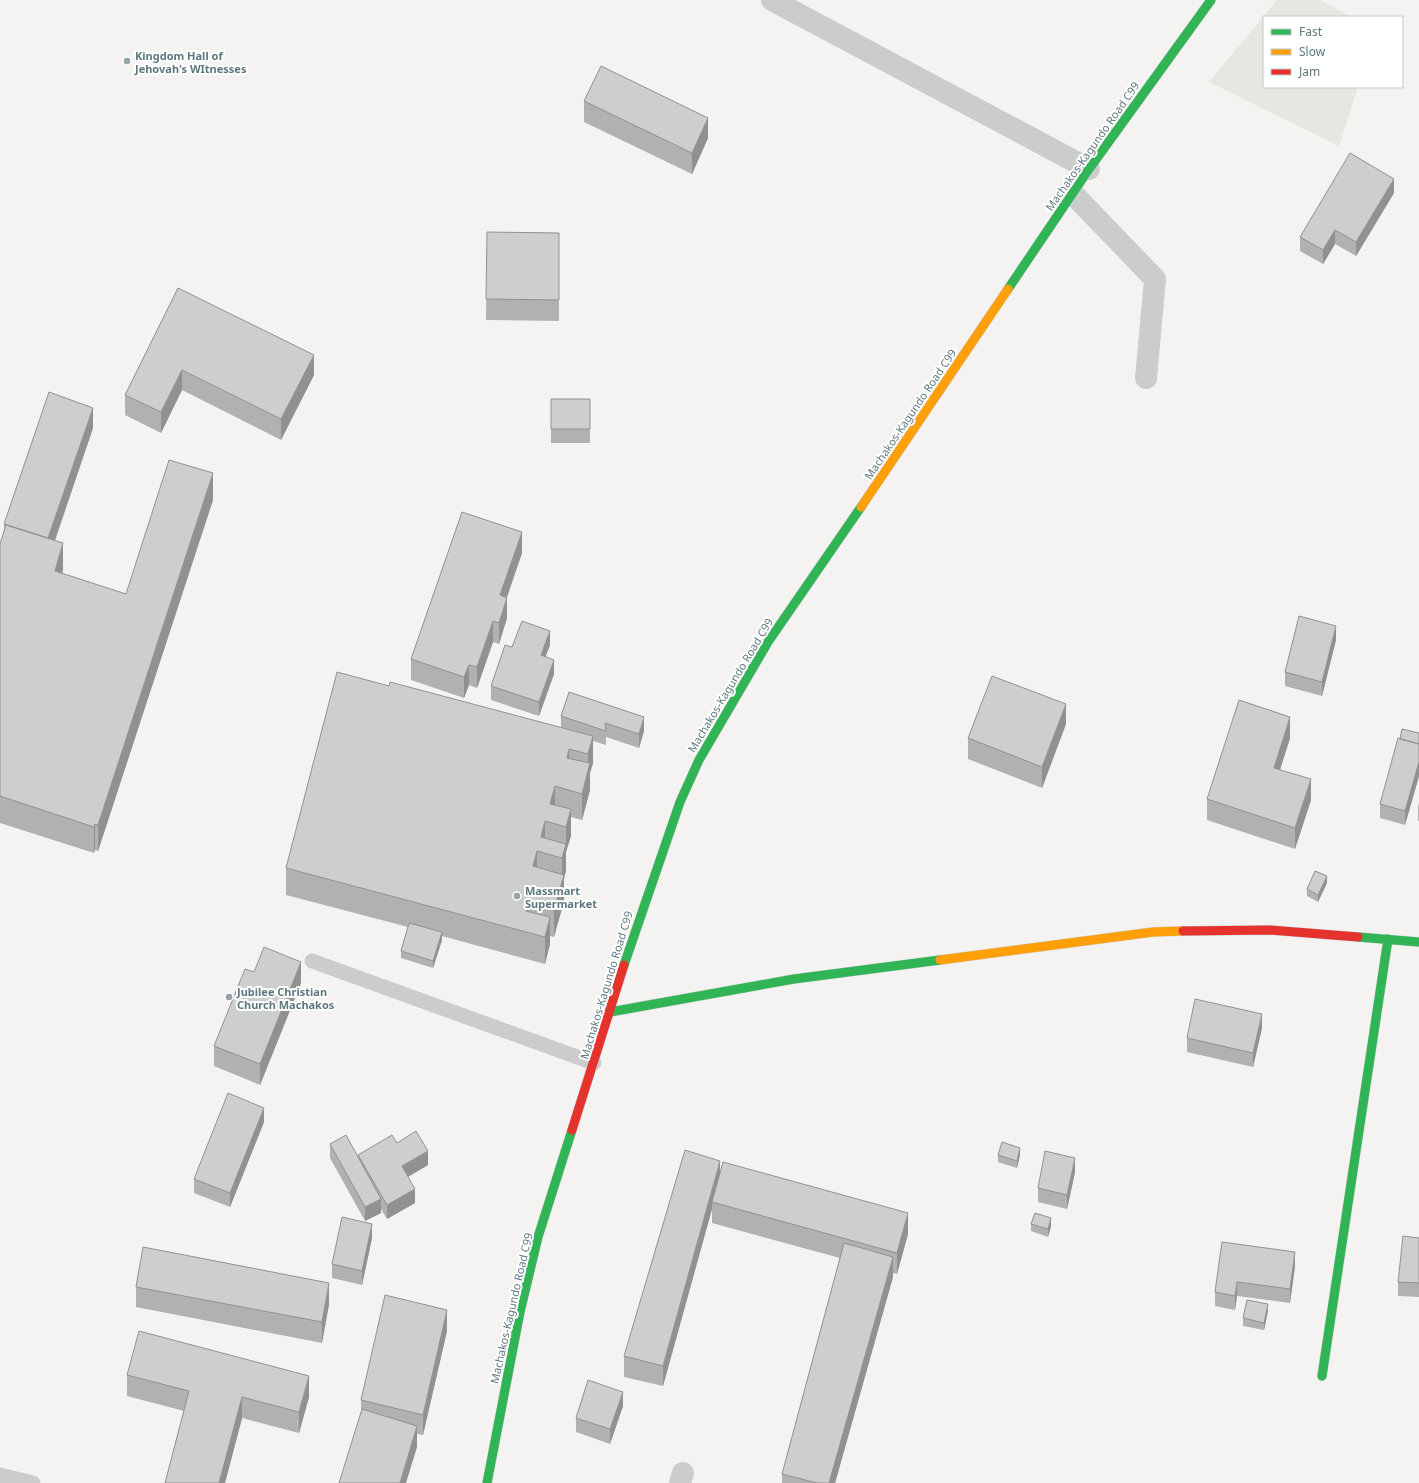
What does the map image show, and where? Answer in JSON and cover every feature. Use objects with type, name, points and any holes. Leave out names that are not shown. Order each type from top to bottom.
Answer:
[{"type":"main road","name":"Machakos-Kagundo Road C99","points":[[486,1483],[520,1312],[538,1237],[639,919],[680,802],[699,760],[768,642],[832,550],[1089,169],[1211,0]]},
{"type":"main road","points":[[610,1012],[794,979],[1153,932],[1270,930],[1419,942]]},
{"type":"main road","points":[[1322,1376],[1388,940]]},
{"type":"street","points":[[772,0],[1089,169]]},
{"type":"street","points":[[1073,194],[1155,279],[1146,378]]},
{"type":"lane","points":[[312,961],[594,1063]]},
{"type":"lane","points":[[0,1475],[34,1483]]},
{"type":"shaded area","points":[[1277,0],[1320,0],[1350,16],[1264,16]]},
{"type":"shaded area","points":[[1263,17],[1263,88],[1358,88],[1339,146],[1209,82]]},
{"type":"building","points":[[601,66],[708,118],[692,153],[584,101]]},
{"type":"building","points":[[1350,153],[1394,179],[1356,242],[1335,230],[1323,250],[1300,237]]},
{"type":"building","points":[[487,232],[559,233],[559,300],[486,299]]},
{"type":"building","points":[[178,288],[314,355],[281,419],[182,370],[161,412],[125,395]]},
{"type":"building","points":[[49,392],[93,408],[48,538],[4,524]]},
{"type":"building","points":[[551,399],[590,399],[590,429],[551,429]]},
{"type":"building","points":[[169,460],[213,473],[98,825],[95,824],[94,827],[0,796],[0,544],[6,525],[63,543],[55,571],[126,594]]},
{"type":"building","points":[[462,512],[522,532],[500,595],[507,598],[499,623],[493,621],[477,667],[469,665],[464,677],[411,659]]},
{"type":"building","points":[[1299,616],[1336,626],[1322,682],[1285,672]]},
{"type":"building","points":[[522,621],[550,631],[541,655],[554,660],[539,702],[491,686],[505,645],[512,647]]},
{"type":"building","points":[[337,672],[389,686],[390,682],[593,736],[588,754],[569,749],[567,758],[590,763],[582,794],[555,786],[550,804],[571,809],[566,827],[545,821],[541,837],[566,844],[562,858],[537,851],[533,866],[564,875],[554,910],[528,903],[526,911],[550,917],[545,937],[286,868]]},
{"type":"building","points":[[992,676],[1066,704],[1042,767],[968,738]]},
{"type":"building","points":[[569,692],[644,717],[639,734],[605,723],[606,731],[561,716]]},
{"type":"building","points":[[1239,700],[1290,717],[1274,768],[1311,779],[1295,828],[1207,799]]},
{"type":"building","points":[[1402,729],[1419,733],[1419,744],[1400,739]]},
{"type":"building","points":[[1398,738],[1419,744],[1419,762],[1405,811],[1380,804]]},
{"type":"building","points":[[1315,871],[1327,876],[1318,895],[1307,889]]},
{"type":"building","points":[[409,923],[442,932],[433,961],[401,951]]},
{"type":"building","points":[[264,947],[301,962],[260,1064],[214,1046],[245,969],[254,972]]},
{"type":"building","points":[[1195,999],[1262,1014],[1253,1053],[1187,1038]]},
{"type":"building","points":[[228,1093],[264,1108],[230,1193],[194,1179]]},
{"type":"building","points":[[416,1131],[428,1151],[402,1166],[415,1189],[387,1205],[358,1155],[392,1135],[397,1143]]},
{"type":"building","points":[[346,1135],[381,1199],[365,1207],[330,1144]]},
{"type":"building","points":[[1002,1142],[1020,1148],[1017,1161],[998,1155]]},
{"type":"building","points":[[685,1150],[720,1161],[663,1366],[624,1356]]},
{"type":"building","points":[[1045,1151],[1075,1158],[1067,1195],[1038,1188]]},
{"type":"building","points":[[723,1162],[908,1213],[897,1253],[712,1202]]},
{"type":"building","points":[[1035,1213],[1051,1218],[1048,1229],[1031,1224]]},
{"type":"building","points":[[342,1217],[372,1224],[362,1271],[332,1264]]},
{"type":"building","points":[[1403,1236],[1419,1238],[1419,1283],[1398,1282]]},
{"type":"building","points":[[1222,1242],[1295,1252],[1290,1289],[1237,1282],[1235,1296],[1215,1292]]},
{"type":"building","points":[[844,1243],[893,1257],[829,1483],[817,1483],[782,1474]]},
{"type":"building","points":[[143,1247],[329,1283],[322,1322],[136,1287]]},
{"type":"building","points":[[385,1295],[447,1310],[423,1415],[361,1400]]},
{"type":"building","points":[[1247,1300],[1268,1304],[1264,1323],[1243,1318]]},
{"type":"building","points":[[139,1331],[309,1376],[299,1412],[242,1397],[219,1483],[165,1483],[189,1391],[127,1375]]},
{"type":"building","points":[[588,1380],[623,1392],[610,1429],[576,1418]]},
{"type":"building","points":[[362,1409],[417,1426],[400,1483],[339,1483]]},
{"type":"traffic: fast","points":[[1008,289],[1089,169],[1211,0]]},
{"type":"traffic: fast","points":[[624,965],[680,802],[699,760],[768,642],[861,507]]},
{"type":"traffic: fast","points":[[1358,937],[1419,942]]},
{"type":"traffic: fast","points":[[1322,1376],[1388,939]]},
{"type":"traffic: fast","points":[[610,1012],[794,979],[940,960]]},
{"type":"traffic: fast","points":[[487,1483],[520,1312],[538,1237],[572,1130]]},
{"type":"traffic: slow","points":[[861,507],[1008,289]]},
{"type":"traffic: slow","points":[[940,960],[1153,932],[1183,931]]},
{"type":"traffic: jam","points":[[1183,931],[1270,930],[1358,937]]},
{"type":"traffic: jam","points":[[572,1130],[624,965]]},
{"type":"place","name":"Kingdom Hall of Jehovah's WItnesses","points":[[127,61]]},
{"type":"place","name":"Massmart Supermarket","points":[[517,896]]},
{"type":"place","name":"Jubilee Christian Church Machakos","points":[[229,997]]}]
